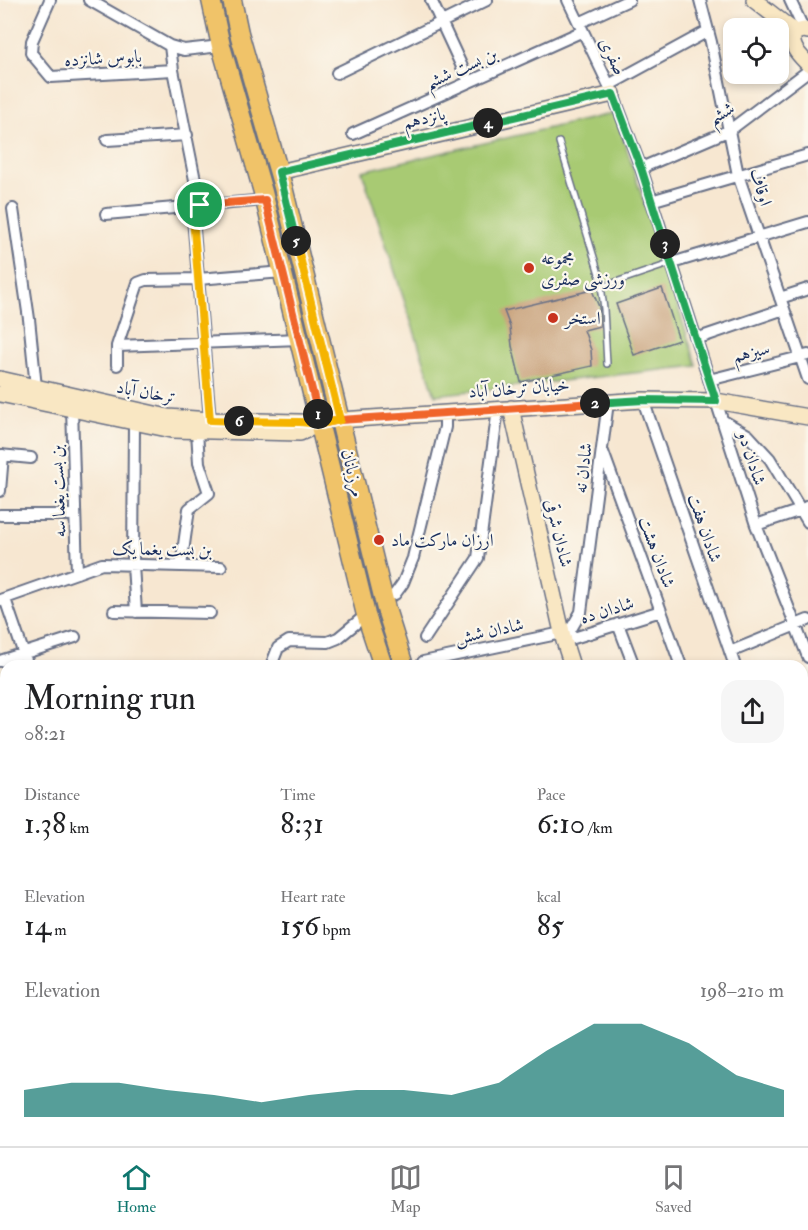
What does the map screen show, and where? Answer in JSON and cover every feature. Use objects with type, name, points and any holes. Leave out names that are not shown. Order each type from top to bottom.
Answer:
[{"type":"main road","name":"مرزبانان","points":[[212,0],[221,46],[265,200],[300,339],[366,615],[381,660]]},
{"type":"main road","name":"مرزبانان","points":[[232,0],[238,33],[279,172],[384,599],[402,660]]},
{"type":"main road","points":[[320,424],[340,420]]},
{"type":"street","name":"بابوس شانزده","points":[[50,0],[32,41],[32,53],[51,77],[173,70]]},
{"type":"street","name":"بابوس شانزده","points":[[89,0],[170,46]]},
{"type":"street","points":[[431,0],[469,82]]},
{"type":"street","points":[[337,73],[487,0]]},
{"type":"street","name":"صفری","points":[[568,0],[611,90],[641,168],[716,401]]},
{"type":"street","name":"بن بست ششم","points":[[353,134],[469,82],[581,27],[629,0]]},
{"type":"street","name":"اوقاف","points":[[700,0],[738,175],[782,303],[804,356],[808,379]]},
{"type":"street","points":[[743,0],[762,18]]},
{"type":"street","points":[[754,0],[802,33]]},
{"type":"street","points":[[790,0],[802,33],[808,64]]},
{"type":"street","points":[[611,90],[708,31]]},
{"type":"street","points":[[210,420],[198,279],[196,206],[187,135],[170,46],[184,50],[221,46]]},
{"type":"street","name":"ششم","points":[[641,168],[730,130],[808,71]]},
{"type":"street","name":"پانزدهم","points":[[279,172],[611,90]]},
{"type":"street","points":[[108,140],[187,135]]},
{"type":"street","points":[[651,201],[808,155]]},
{"type":"street","points":[[106,214],[265,200]]},
{"type":"street","points":[[13,209],[29,318],[36,387]]},
{"type":"street","points":[[672,263],[808,222]]},
{"type":"street","points":[[117,365],[117,346],[138,283],[146,280],[198,279],[283,272]]},
{"type":"street","points":[[696,339],[782,303],[808,289]]},
{"type":"street","points":[[117,346],[300,339]]},
{"type":"street","name":"سیزهم","points":[[709,380],[804,356]]},
{"type":"street","name":"ترخان آباد","points":[[0,379],[168,417],[320,424]]},
{"type":"street","name":"ترخان آباد","points":[[0,394],[172,430],[300,433],[320,424]]},
{"type":"street","name":"خیابان ترخان آباد","points":[[340,420],[644,400],[716,401],[808,417]]},
{"type":"street","name":"شادان هفت","points":[[644,400],[733,660]]},
{"type":"street","name":"شادان دو","points":[[716,401],[756,525],[808,657]]},
{"type":"street","name":"شادان نه","points":[[563,637],[581,612],[608,402]]},
{"type":"street","name":"بن بست یغما سه","points":[[72,408],[77,573]]},
{"type":"street","points":[[425,638],[478,558],[504,409]]},
{"type":"street","name":"شادان شرقی","points":[[504,409],[570,660]]},
{"type":"street","points":[[384,599],[395,594],[404,583],[413,558],[445,427],[445,413]]},
{"type":"street","points":[[722,420],[748,435],[770,459],[805,508],[808,522]]},
{"type":"street","points":[[134,423],[133,565],[136,612]]},
{"type":"street","points":[[181,566],[189,509],[209,493],[199,463],[197,431]]},
{"type":"street","name":"شادان هشت","points":[[602,450],[679,660]]},
{"type":"street","points":[[0,491],[2,455],[31,458]]},
{"type":"street","points":[[756,525],[805,508]]},
{"type":"street","points":[[0,515],[74,515]]},
{"type":"street","name":"بن بست یغما یک","points":[[2,600],[102,564],[221,567]]},
{"type":"street","points":[[2,600],[25,660]]},
{"type":"street","points":[[114,611],[210,614]]},
{"type":"street","name":"شادان ده","points":[[563,637],[661,611]]},
{"type":"street","points":[[274,660],[278,648],[289,641],[328,642],[338,638],[366,615]]},
{"type":"street","points":[[730,652],[808,620]]},
{"type":"street","points":[[618,624],[632,660]]},
{"type":"street","points":[[3,660],[75,637]]},
{"type":"street","name":"شادان شش","points":[[434,660],[563,637]]},
{"type":"lane","points":[[559,142],[601,287],[607,364]]},
{"type":"lane","points":[[601,287],[672,263]]},
{"type":"green space","name":"مجموعه ورزشی صفری","points":[[615,113],[697,366],[435,395],[362,171]]},
{"type":"building","points":[[662,288],[679,340],[634,355],[616,304]]},
{"type":"building","points":[[592,290],[599,307],[600,326],[584,330],[591,350],[592,366],[521,382],[510,327],[504,311]]},
{"type":"place","name":"مجموعه ورزشی صفری","points":[[529,268]]},
{"type":"place","name":"استخر","points":[[553,318]]},
{"type":"place","name":"ارزان مارکت ماد","points":[[379,540]]},
{"type":"route","points":[[200,205],[192,206],[210,420],[320,424],[340,420],[279,172],[613,94],[641,168],[716,401],[644,400],[340,420],[320,424],[265,200],[200,205]]}]
